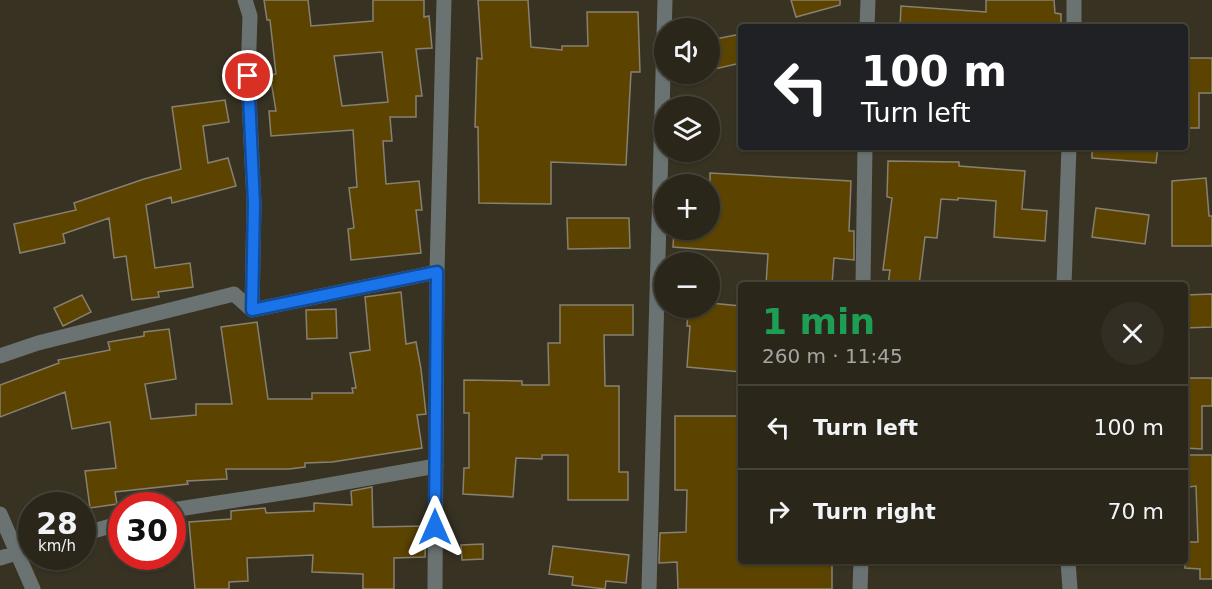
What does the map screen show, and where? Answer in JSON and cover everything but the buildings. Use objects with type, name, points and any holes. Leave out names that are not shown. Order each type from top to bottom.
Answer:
[{"type":"street","points":[[245,0],[250,16],[248,76],[254,203],[252,310]]},
{"type":"street","points":[[435,589],[437,272],[444,0]]},
{"type":"street","points":[[649,589],[665,0]]},
{"type":"street","points":[[867,0],[867,24]]},
{"type":"street","points":[[1074,0],[1074,24]]},
{"type":"street","points":[[863,282],[865,150]]},
{"type":"street","points":[[1064,282],[1069,150]]},
{"type":"street","points":[[252,310],[437,272]]},
{"type":"street","points":[[0,356],[38,343],[234,294],[252,310]]},
{"type":"street","points":[[186,508],[436,466]]},
{"type":"street","points":[[0,514],[18,541]]},
{"type":"street","points":[[0,558],[18,552]]},
{"type":"street","points":[[860,589],[861,564]]},
{"type":"street","points":[[1068,564],[1070,589]]},
{"type":"street","points":[[29,570],[33,589]]},
{"type":"route","points":[[248,76],[254,203],[252,310],[437,272],[435,527]]}]
